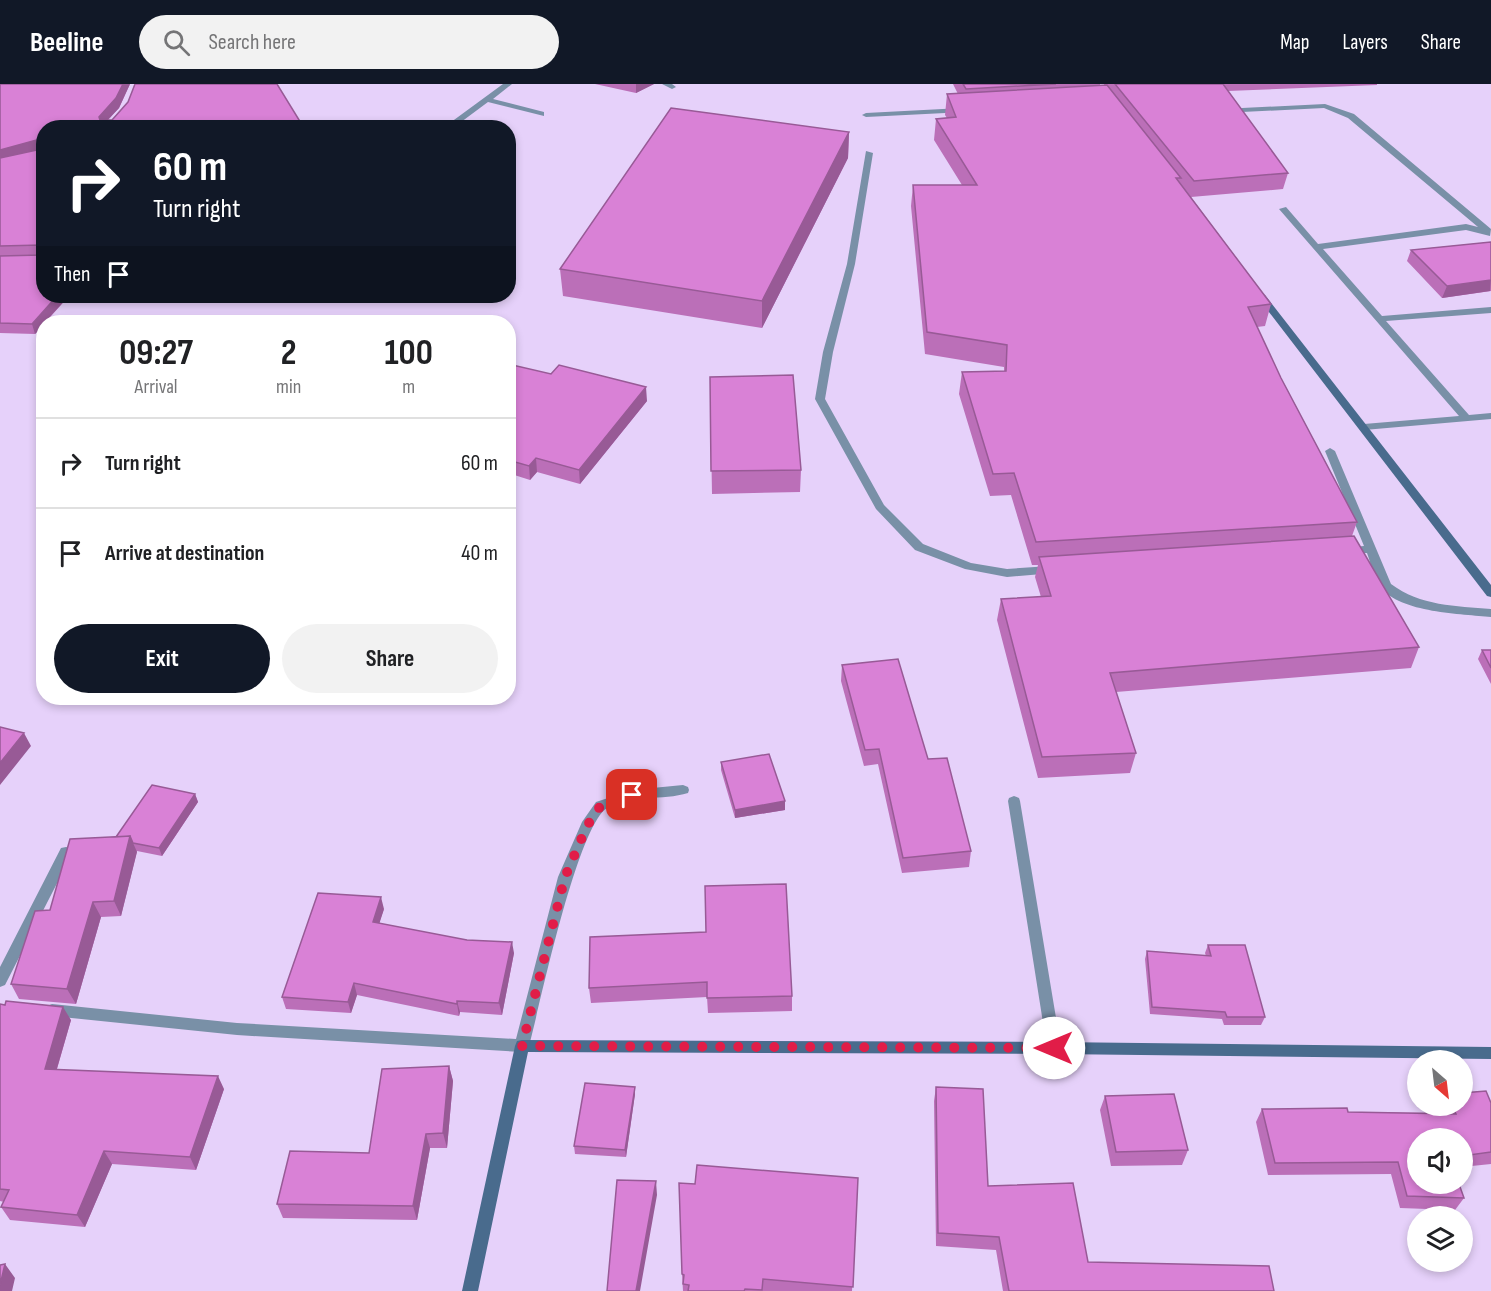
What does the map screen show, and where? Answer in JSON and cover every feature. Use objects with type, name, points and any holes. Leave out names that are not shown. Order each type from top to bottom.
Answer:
[{"type":"street","points":[[457,120],[508,84]]},
{"type":"street","points":[[485,99],[541,114]]},
{"type":"street","points":[[1242,110],[1325,106],[1351,116],[1491,233]]},
{"type":"street","points":[[866,116],[969,109]]},
{"type":"street","points":[[869,153],[851,264],[828,352],[820,399],[880,507],[919,547],[969,566],[1007,573],[1065,570]]},
{"type":"street","points":[[1283,209],[1466,418]]},
{"type":"street","points":[[1316,247],[1466,227],[1491,233]]},
{"type":"street","points":[[1254,287],[1491,593]]},
{"type":"street","points":[[1379,319],[1491,310]]},
{"type":"street","points":[[1364,427],[1491,416]]},
{"type":"street","points":[[1330,451],[1386,586],[1397,597],[1418,604],[1491,613]]},
{"type":"street","points":[[1334,552],[1369,549]]},
{"type":"street","points":[[470,1291],[522,1046],[565,877],[587,826],[601,805],[632,795],[683,790]]},
{"type":"street","points":[[1014,801],[1054,1048]]},
{"type":"street","points":[[0,981],[66,852]]},
{"type":"street","points":[[36,1009],[237,1029],[522,1046],[1054,1048],[1491,1053]]},
{"type":"building","points":[[0,84],[123,84],[116,98],[99,117],[100,120],[36,120],[36,140],[0,150]]},
{"type":"building","points":[[135,84],[277,84],[299,120],[112,120],[128,102]]},
{"type":"building","points":[[963,84],[1056,84],[966,89]]},
{"type":"building","points":[[1115,84],[1223,84],[1288,173],[1194,181]]},
{"type":"building","points":[[1107,85],[1181,178],[1176,178],[1271,304],[1248,307],[1281,378],[1357,522],[1036,542],[1014,473],[993,474],[962,372],[1006,371],[1007,345],[927,332],[913,185],[977,185],[936,119],[956,117],[947,94]]},
{"type":"building","points":[[671,108],[849,132],[762,301],[560,269]]},
{"type":"building","points":[[36,150],[36,245],[0,246],[0,158]]},
{"type":"building","points":[[1491,242],[1491,280],[1447,286],[1411,250]]},
{"type":"building","points":[[36,255],[36,303],[51,303],[40,315],[36,315],[36,320],[32,324],[0,323],[0,256]]},
{"type":"building","points":[[559,365],[646,387],[579,470],[536,458],[529,466],[516,462],[516,366],[551,374]]},
{"type":"building","points":[[793,375],[801,470],[711,471],[710,377]]},
{"type":"building","points":[[1354,536],[1419,647],[1110,673],[1136,753],[1042,757],[1001,599],[1051,596],[1039,557]]},
{"type":"building","points":[[1482,650],[1491,650],[1491,668]]},
{"type":"building","points":[[898,659],[928,759],[947,758],[971,851],[903,858],[879,749],[865,750],[842,665]]},
{"type":"building","points":[[0,727],[24,733],[0,763]]},
{"type":"building","points":[[769,754],[785,801],[735,810],[721,762]]},
{"type":"building","points":[[152,785],[195,794],[159,848],[133,843],[130,836],[116,837]]},
{"type":"building","points":[[130,836],[114,901],[93,902],[67,989],[11,984],[35,911],[50,910],[70,839]]},
{"type":"building","points":[[786,884],[792,996],[707,998],[707,982],[589,988],[590,937],[706,932],[705,886]]},
{"type":"building","points":[[318,893],[381,897],[373,922],[467,940],[512,942],[499,1003],[457,1001],[457,1004],[354,983],[348,1002],[282,997]]},
{"type":"building","points":[[1208,945],[1245,945],[1265,1017],[1227,1017],[1225,1012],[1152,1007],[1147,951],[1211,956]]},
{"type":"building","points":[[6,1001],[63,1007],[45,1069],[218,1076],[190,1157],[104,1151],[77,1215],[1,1207],[9,1190],[0,1189],[0,1004],[5,1005]]},
{"type":"building","points":[[449,1066],[443,1133],[426,1134],[413,1206],[277,1204],[290,1151],[369,1153],[382,1069]]},
{"type":"building","points":[[585,1083],[635,1087],[625,1150],[574,1146]]},
{"type":"building","points":[[936,1087],[983,1089],[988,1186],[1073,1183],[1088,1262],[1269,1266],[1274,1291],[1009,1291],[999,1237],[938,1233]]},
{"type":"building","points":[[1486,1091],[1491,1103],[1491,1152],[1473,1154],[1473,1128],[1407,1128],[1407,1194],[1463,1194],[1464,1198],[1407,1196],[1398,1162],[1275,1163],[1262,1109],[1347,1108],[1348,1112],[1407,1113],[1407,1116],[1473,1116],[1473,1092]]},
{"type":"building","points":[[1174,1094],[1188,1150],[1116,1152],[1105,1096]]},
{"type":"building","points":[[697,1165],[858,1178],[853,1287],[763,1279],[762,1290],[688,1291],[689,1285],[683,1284],[684,1275],[682,1274],[679,1183],[695,1184]]},
{"type":"building","points":[[617,1180],[656,1181],[636,1291],[607,1291]]},
{"type":"building","points":[[5,1264],[0,1285],[0,1265]]},
{"type":"route","points":[[632,795],[601,805],[587,826],[565,877],[522,1046],[1054,1048]]}]
